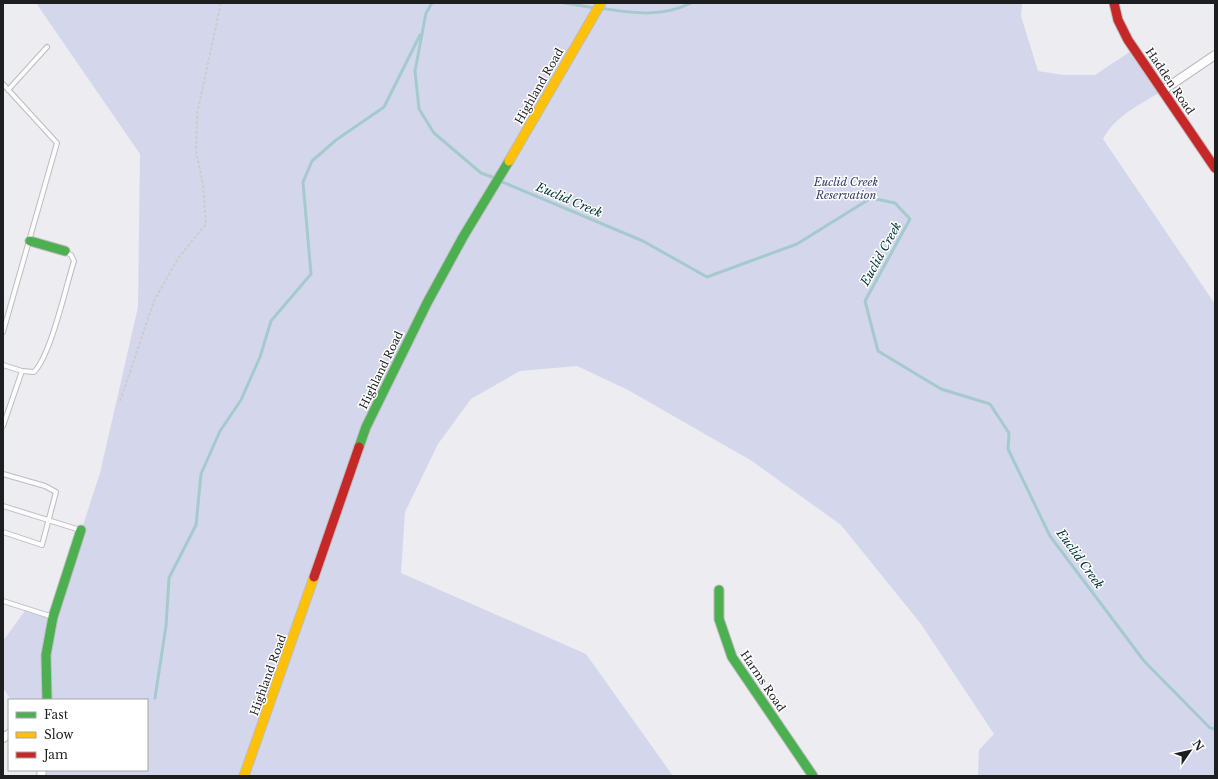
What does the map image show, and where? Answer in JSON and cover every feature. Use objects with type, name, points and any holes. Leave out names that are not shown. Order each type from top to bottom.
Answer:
[{"type":"street","name":"Highland Road","points":[[244,776],[366,426],[427,303],[463,237],[523,138],[601,3]]},
{"type":"street","name":"Hadden Road","points":[[1114,3],[1118,20],[1128,40],[1215,168]]},
{"type":"street","points":[[1162,91],[1215,55]]},
{"type":"street","points":[[30,241],[65,251]]},
{"type":"street","points":[[47,699],[46,655],[53,617],[81,530]]},
{"type":"street","name":"Harms Road","points":[[719,590],[719,619],[732,657],[814,776]]},
{"type":"lane","points":[[8,90],[47,47]]},
{"type":"lane","points":[[3,84],[57,143],[3,332]]},
{"type":"lane","points":[[3,365],[22,371],[34,372],[40,365],[53,330],[74,261],[71,255],[65,251]]},
{"type":"lane","points":[[3,426],[22,371]]},
{"type":"lane","points":[[3,474],[45,486],[56,492],[42,545],[3,532]]},
{"type":"lane","points":[[3,506],[50,519],[81,530]]},
{"type":"lane","points":[[3,601],[53,617]]},
{"type":"path","points":[[120,401],[154,301],[178,258],[206,224],[203,184],[196,152],[197,114],[222,3]]},
{"type":"green space","name":"Euclid Creek Reservation","points":[[36,3],[1022,3],[1021,16],[1038,71],[1063,75],[1095,75],[1134,49],[1162,91],[1129,111],[1115,123],[1103,139],[1215,304],[1215,776],[978,776],[979,750],[994,734],[921,624],[841,525],[752,461],[628,390],[577,366],[520,371],[471,399],[438,444],[405,512],[401,573],[586,654],[673,776],[41,776],[42,771],[148,771],[148,699],[10,699],[3,688],[3,641],[27,608],[53,617],[100,473],[138,307],[140,154]]},
{"type":"waterway","name":"Euclid Creek","points":[[432,3],[426,13],[415,71],[419,109],[434,133],[481,173],[495,178]]},
{"type":"waterway","name":"Euclid Creek","points":[[565,3],[595,8]]},
{"type":"waterway","name":"Euclid Creek","points":[[600,8],[646,13],[668,11],[691,3]]},
{"type":"waterway","points":[[155,698],[166,626],[169,578],[196,525],[201,474],[220,431],[241,400],[260,357],[271,321],[311,274],[303,182],[312,161],[336,140],[384,107],[420,35]]},
{"type":"waterway","name":"Euclid Creek","points":[[500,181],[643,241],[707,277],[797,244],[871,198],[895,203],[910,219],[865,301],[878,351],[941,389],[990,404],[1009,433],[1008,449],[1050,536],[1144,661],[1210,728],[1215,729]]},
{"type":"traffic: fast","points":[[359,447],[366,427],[427,303],[463,237],[509,161]]},
{"type":"traffic: fast","points":[[30,241],[65,251]]},
{"type":"traffic: fast","points":[[47,699],[46,655],[53,617],[81,530]]},
{"type":"traffic: fast","points":[[719,590],[719,619],[732,657],[813,776]]},
{"type":"traffic: slow","points":[[509,161],[601,3]]},
{"type":"traffic: slow","points":[[244,776],[314,577]]},
{"type":"traffic: jam","points":[[1114,3],[1118,20],[1128,40],[1215,168]]},
{"type":"traffic: jam","points":[[314,577],[359,447]]}]
